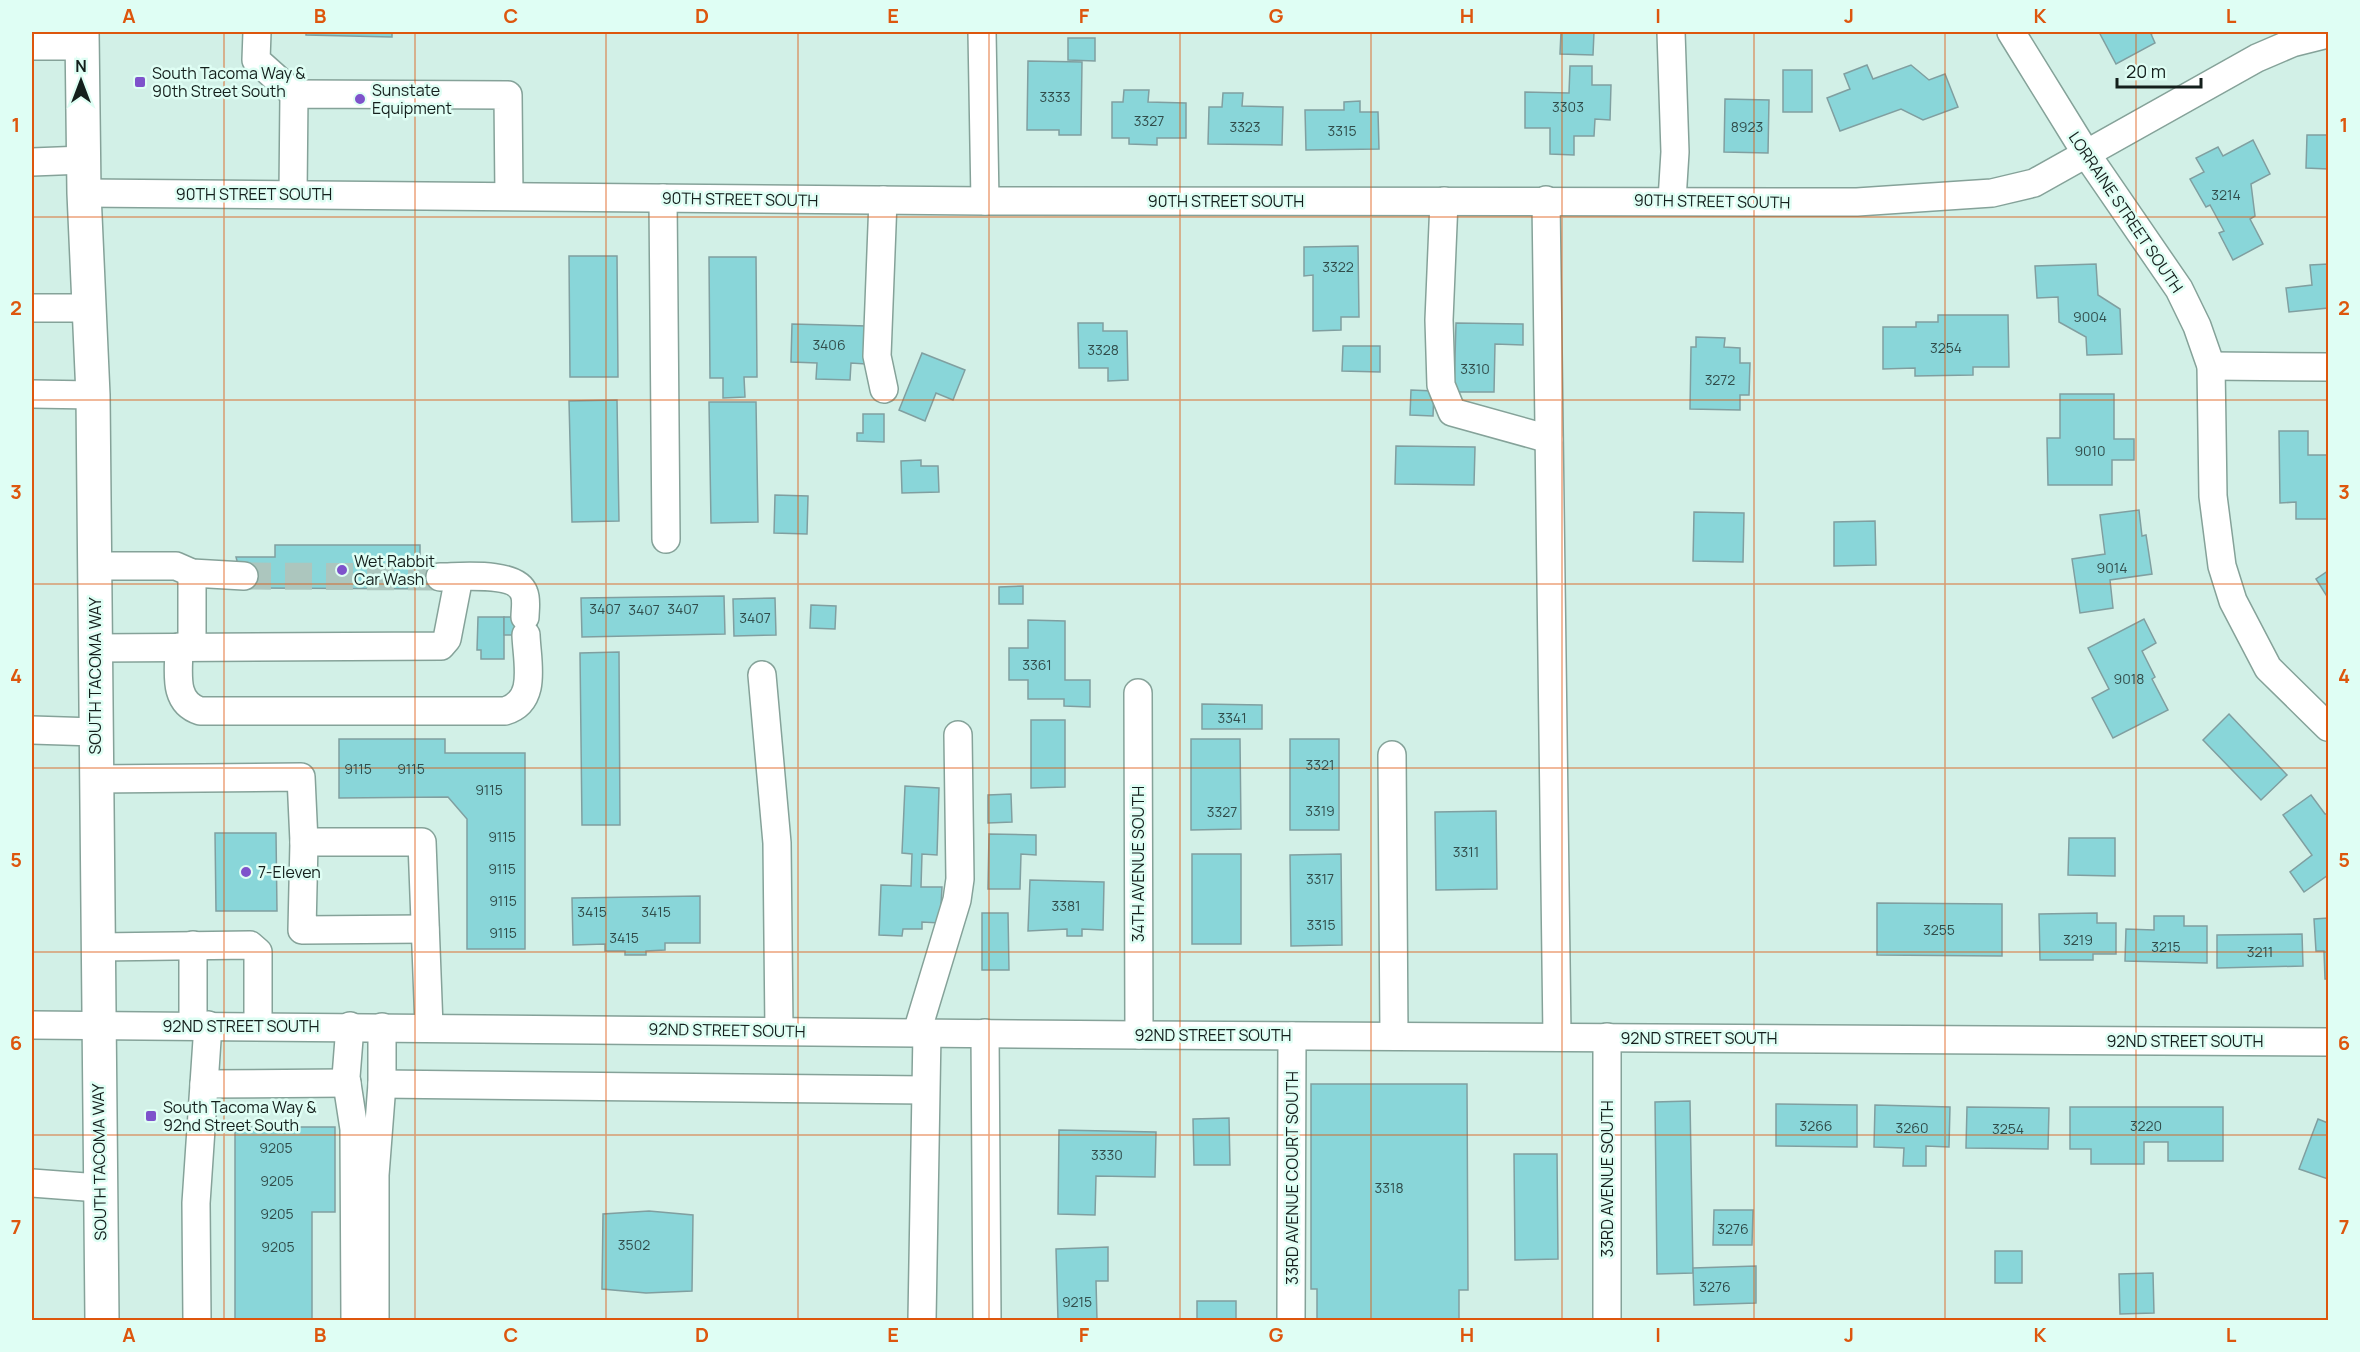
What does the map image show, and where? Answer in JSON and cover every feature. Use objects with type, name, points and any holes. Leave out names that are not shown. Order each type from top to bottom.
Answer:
[{"type":"main road","name":"SOUTH TACOMA WAY","points":[[82,39],[84,193],[93,395],[102,1320]]},
{"type":"street","points":[[256,32],[256,60],[294,94],[508,95],[509,196]]},
{"type":"street","points":[[982,32],[985,201]]},
{"type":"street","points":[[1671,32],[1674,152],[1672,200]]},
{"type":"street","name":"LORRAINE STREET SOUTH","points":[[2011,32],[2087,155],[2179,289],[2197,326],[2211,366],[2213,496],[2224,575],[2233,601],[2268,668],[2328,727]]},
{"type":"street","name":"90TH STREET SOUTH","points":[[84,193],[985,201],[1857,202],[1992,194],[2034,183],[2257,58],[2292,43],[2328,34]]},
{"type":"street","points":[[32,46],[82,39]]},
{"type":"street","points":[[293,194],[294,94]]},
{"type":"street","points":[[32,162],[84,160]]},
{"type":"street","points":[[663,198],[666,539]]},
{"type":"street","points":[[884,200],[877,356],[884,389]]},
{"type":"street","points":[[1546,200],[1557,1037]]},
{"type":"street","points":[[1444,201],[1439,320],[1441,385],[1452,412],[1549,439]]},
{"type":"street","points":[[32,308],[90,308]]},
{"type":"street","points":[[2211,366],[2328,367]]},
{"type":"street","points":[[32,394],[93,395]]},
{"type":"street","points":[[95,566],[176,566],[192,573],[244,576]]},
{"type":"street","points":[[95,648],[185,647],[441,646],[447,639],[449,577],[506,578],[520,586],[525,594],[527,688],[525,700],[516,708],[505,711],[200,711],[190,708],[182,699],[179,687],[185,647],[192,573]]},
{"type":"street","points":[[762,675],[777,843],[779,1031]]},
{"type":"street","name":"34TH AVENUE SOUTH","points":[[1138,693],[1139,1035]]},
{"type":"street","points":[[32,730],[95,732]]},
{"type":"street","points":[[922,1320],[925,1090],[922,1032],[957,900],[960,879],[958,735]]},
{"type":"street","points":[[1392,755],[1394,1036]]},
{"type":"street","points":[[96,779],[301,777],[304,842],[302,930],[425,929]]},
{"type":"street","points":[[304,842],[422,842],[429,1027]]},
{"type":"street","points":[[192,945],[204,1084],[196,1203],[197,1320]]},
{"type":"street","points":[[99,947],[250,945],[258,952],[258,1026]]},
{"type":"street","name":"92ND STREET SOUTH","points":[[32,1025],[350,1026],[1139,1035],[2328,1042]]},
{"type":"street","points":[[350,1026],[347,1083],[354,1130],[355,1320]]},
{"type":"street","points":[[375,1320],[375,1175],[382,1084],[382,1027]]},
{"type":"street","points":[[985,1033],[987,1320]]},
{"type":"street","name":"33RD AVENUE COURT SOUTH","points":[[1291,1320],[1292,1036]]},
{"type":"street","name":"33RD AVENUE SOUTH","points":[[1607,1037],[1607,1320]]},
{"type":"street","points":[[204,1084],[347,1083]]},
{"type":"street","points":[[382,1084],[925,1090]]},
{"type":"street","points":[[32,1183],[99,1188]]},
{"type":"building","points":[[306,32],[392,32],[392,37],[306,35]]},
{"type":"building","points":[[1561,32],[1594,32],[1593,55],[1560,54]]},
{"type":"building","points":[[2099,32],[2156,32],[2151,34],[2155,43],[2116,64]]},
{"type":"building","points":[[1068,38],[1095,38],[1095,61],[1068,60]]},
{"type":"building","points":[[1028,61],[1082,62],[1081,135],[1059,135],[1059,130],[1027,130]]},
{"type":"building","points":[[1867,65],[1873,79],[1911,65],[1929,80],[1945,74],[1958,107],[1923,120],[1901,109],[1840,131],[1827,98],[1850,89],[1844,74]]},
{"type":"building","points":[[1570,66],[1592,66],[1592,85],[1611,85],[1610,120],[1595,119],[1594,136],[1574,136],[1574,155],[1550,154],[1550,128],[1525,128],[1525,92],[1569,93]]},
{"type":"building","points":[[1783,70],[1812,70],[1812,112],[1783,112]]},
{"type":"building","points":[[1124,90],[1149,90],[1148,102],[1186,103],[1186,138],[1157,138],[1157,145],[1129,144],[1129,138],[1112,138],[1112,102],[1123,102]]},
{"type":"building","points":[[1223,93],[1243,93],[1242,106],[1283,107],[1282,145],[1208,144],[1209,107],[1222,107]]},
{"type":"building","points":[[1725,99],[1769,100],[1768,153],[1724,152]]},
{"type":"building","points":[[1360,101],[1360,112],[1378,112],[1379,149],[1306,150],[1305,110],[1344,110],[1344,102]]},
{"type":"building","points":[[2307,135],[2328,135],[2328,169],[2306,168]]},
{"type":"building","points":[[2253,140],[2270,174],[2251,184],[2255,216],[2250,219],[2263,244],[2233,260],[2219,233],[2224,231],[2210,205],[2206,207],[2190,179],[2204,172],[2196,158],[2218,147],[2223,156]]},
{"type":"building","points":[[1358,246],[1359,317],[1341,317],[1341,330],[1313,331],[1313,275],[1304,276],[1304,247]]},
{"type":"building","points":[[569,256],[617,256],[618,377],[570,377]]},
{"type":"building","points":[[709,257],[756,257],[757,377],[744,377],[745,397],[723,398],[723,378],[710,378]]},
{"type":"building","points":[[2096,264],[2098,295],[2120,309],[2122,354],[2087,355],[2086,337],[2059,322],[2058,297],[2037,298],[2035,266]]},
{"type":"building","points":[[2328,264],[2328,308],[2289,312],[2286,288],[2312,285],[2310,265]]},
{"type":"building","points":[[1938,315],[2008,315],[2009,367],[1973,367],[1973,375],[1915,376],[1915,368],[1883,369],[1883,327],[1916,327],[1916,322],[1938,322]]},
{"type":"building","points":[[1078,323],[1103,323],[1103,331],[1127,331],[1128,380],[1108,381],[1108,368],[1079,368]]},
{"type":"building","points":[[1456,323],[1523,324],[1523,345],[1495,344],[1494,392],[1454,392]]},
{"type":"building","points":[[792,324],[867,326],[866,364],[851,363],[850,380],[816,379],[817,363],[791,362]]},
{"type":"building","points":[[1696,337],[1725,338],[1724,347],[1740,348],[1740,363],[1750,363],[1749,395],[1740,395],[1740,410],[1690,409],[1691,347],[1696,347]]},
{"type":"building","points":[[1343,346],[1380,346],[1380,372],[1342,371]]},
{"type":"building","points":[[922,353],[965,370],[953,400],[936,393],[925,421],[899,410]]},
{"type":"building","points":[[1411,390],[1434,391],[1433,416],[1410,415]]},
{"type":"building","points":[[2060,394],[2114,394],[2114,439],[2134,439],[2134,460],[2112,460],[2112,485],[2048,485],[2047,438],[2060,438]]},
{"type":"building","points":[[617,400],[619,521],[572,522],[569,401]]},
{"type":"building","points":[[709,402],[756,402],[758,522],[711,523]]},
{"type":"building","points":[[863,414],[884,414],[884,442],[857,441],[857,433],[863,433]]},
{"type":"building","points":[[2279,431],[2308,431],[2308,455],[2328,455],[2328,519],[2296,519],[2296,502],[2280,503]]},
{"type":"building","points":[[1396,446],[1475,447],[1474,485],[1395,484]]},
{"type":"building","points":[[921,460],[921,466],[938,466],[939,492],[902,493],[901,461]]},
{"type":"building","points":[[775,495],[808,496],[807,534],[774,533]]},
{"type":"building","points":[[2139,510],[2142,536],[2146,535],[2152,574],[2110,580],[2113,608],[2080,613],[2072,559],[2105,554],[2100,515]]},
{"type":"building","points":[[1694,512],[1744,513],[1743,562],[1693,561]]},
{"type":"building","points":[[1875,521],[1876,565],[1834,566],[1834,522]]},
{"type":"building","name":"Wet Rabbit Car Wash","points":[[275,545],[420,545],[420,564],[440,564],[440,589],[244,588],[236,557],[275,557]]},
{"type":"building","points":[[2328,571],[2328,598],[2316,579]]},
{"type":"building","points":[[1023,586],[1023,604],[999,604],[999,587]]},
{"type":"building","points":[[724,596],[725,634],[582,637],[581,598]]},
{"type":"building","points":[[775,598],[776,635],[734,636],[733,599]]},
{"type":"building","points":[[811,605],[836,606],[835,629],[810,628]]},
{"type":"building","points":[[478,617],[504,617],[504,659],[481,659],[481,650],[477,650]]},
{"type":"building","points":[[504,617],[537,617],[537,635],[504,635]]},
{"type":"building","points":[[2144,619],[2156,643],[2142,651],[2155,677],[2152,679],[2168,710],[2113,738],[2092,698],[2109,689],[2088,648]]},
{"type":"building","points":[[1028,620],[1065,621],[1065,680],[1090,680],[1090,707],[1064,706],[1064,699],[1028,699],[1028,680],[1009,680],[1009,648],[1028,648]]},
{"type":"building","points":[[619,652],[620,825],[582,825],[580,653]]},
{"type":"building","points":[[1202,704],[1262,705],[1262,729],[1202,729]]},
{"type":"building","points":[[2229,714],[2287,775],[2261,800],[2203,740]]},
{"type":"building","points":[[1031,720],[1065,720],[1065,787],[1031,788]]},
{"type":"building","points":[[339,739],[445,739],[445,753],[525,753],[525,949],[467,949],[467,819],[448,797],[339,798]]},
{"type":"building","points":[[1191,739],[1240,739],[1241,829],[1191,830]]},
{"type":"building","points":[[1290,739],[1339,739],[1339,830],[1290,830]]},
{"type":"building","points":[[905,786],[939,788],[937,855],[922,854],[921,887],[942,887],[940,923],[922,922],[922,929],[903,929],[902,936],[879,935],[881,885],[911,886],[912,854],[902,853]]},
{"type":"building","points":[[1011,794],[1012,822],[988,823],[988,795]]},
{"type":"building","points":[[2311,795],[2325,814],[2328,814],[2328,875],[2304,892],[2290,872],[2312,855],[2283,815]]},
{"type":"building","points":[[1496,811],[1497,889],[1436,890],[1435,812]]},
{"type":"building","name":"7-Eleven","points":[[215,833],[276,833],[277,911],[216,911]]},
{"type":"building","points":[[989,834],[1036,835],[1036,855],[1021,854],[1020,889],[988,889]]},
{"type":"building","points":[[2069,838],[2115,838],[2115,876],[2068,875]]},
{"type":"building","points":[[1192,854],[1241,854],[1241,944],[1192,944]]},
{"type":"building","points":[[1341,854],[1342,945],[1291,946],[1290,855]]},
{"type":"building","points":[[1030,880],[1104,882],[1103,930],[1082,929],[1082,936],[1067,936],[1067,929],[1028,931]]},
{"type":"building","points":[[700,896],[700,943],[665,943],[665,950],[646,951],[646,955],[625,955],[625,951],[605,951],[605,944],[573,945],[572,898]]},
{"type":"building","points":[[1877,903],[2002,904],[2002,956],[1877,955]]},
{"type":"building","points":[[982,913],[1008,913],[1009,970],[982,970]]},
{"type":"building","points":[[2097,913],[2097,923],[2116,923],[2116,954],[2093,954],[2093,960],[2040,960],[2039,914]]},
{"type":"building","points":[[2154,916],[2184,916],[2184,926],[2207,926],[2207,963],[2125,961],[2126,929],[2154,930]]},
{"type":"building","points":[[2328,918],[2328,979],[2325,979],[2324,951],[2316,951],[2314,919]]},
{"type":"building","points":[[2302,934],[2303,966],[2217,968],[2217,935]]},
{"type":"building","points":[[1311,1084],[1467,1084],[1468,1290],[1459,1290],[1459,1320],[1317,1320],[1317,1289],[1311,1289]]},
{"type":"building","points":[[1690,1101],[1693,1273],[1657,1274],[1655,1102]]},
{"type":"building","points":[[1776,1104],[1857,1105],[1857,1147],[1776,1146]]},
{"type":"building","points":[[1875,1105],[1950,1107],[1949,1147],[1926,1146],[1926,1166],[1903,1166],[1904,1148],[1874,1147]]},
{"type":"building","points":[[1967,1107],[2049,1108],[2048,1149],[1966,1148]]},
{"type":"building","points":[[2070,1107],[2223,1107],[2223,1161],[2168,1161],[2168,1142],[2144,1142],[2144,1164],[2091,1164],[2091,1149],[2070,1149]]},
{"type":"building","points":[[1229,1118],[1230,1165],[1194,1165],[1193,1119]]},
{"type":"building","points":[[2318,1119],[2328,1123],[2328,1179],[2299,1169]]},
{"type":"building","points":[[235,1127],[335,1127],[335,1212],[312,1212],[312,1320],[235,1320]]},
{"type":"building","points":[[1059,1130],[1156,1132],[1155,1177],[1096,1176],[1095,1215],[1058,1214]]},
{"type":"building","points":[[1514,1154],[1557,1154],[1558,1259],[1515,1260]]},
{"type":"building","points":[[1714,1210],[1753,1210],[1752,1245],[1713,1245]]},
{"type":"building","points":[[649,1211],[693,1215],[692,1291],[646,1293],[602,1289],[603,1214]]},
{"type":"building","points":[[1108,1247],[1108,1281],[1096,1281],[1097,1320],[1058,1320],[1056,1249]]},
{"type":"building","points":[[1995,1251],[2022,1251],[2022,1283],[1995,1283]]},
{"type":"building","points":[[1756,1266],[1756,1303],[1694,1305],[1693,1268]]},
{"type":"building","points":[[2153,1273],[2154,1313],[2120,1314],[2119,1274]]},
{"type":"building","points":[[1197,1301],[1236,1301],[1236,1320],[1197,1320]]},
{"type":"tunnel","points":[[244,576],[440,577]]},
{"type":"place","name":"South Tacoma Way & 90th Street South","points":[[140,82]]},
{"type":"place","name":"Sunstate Equipment","points":[[360,99]]},
{"type":"place","name":"Wet Rabbit Car Wash","points":[[342,570]]},
{"type":"place","name":"7-Eleven","points":[[246,872]]},
{"type":"place","name":"South Tacoma Way & 92nd Street South","points":[[151,1116]]}]
